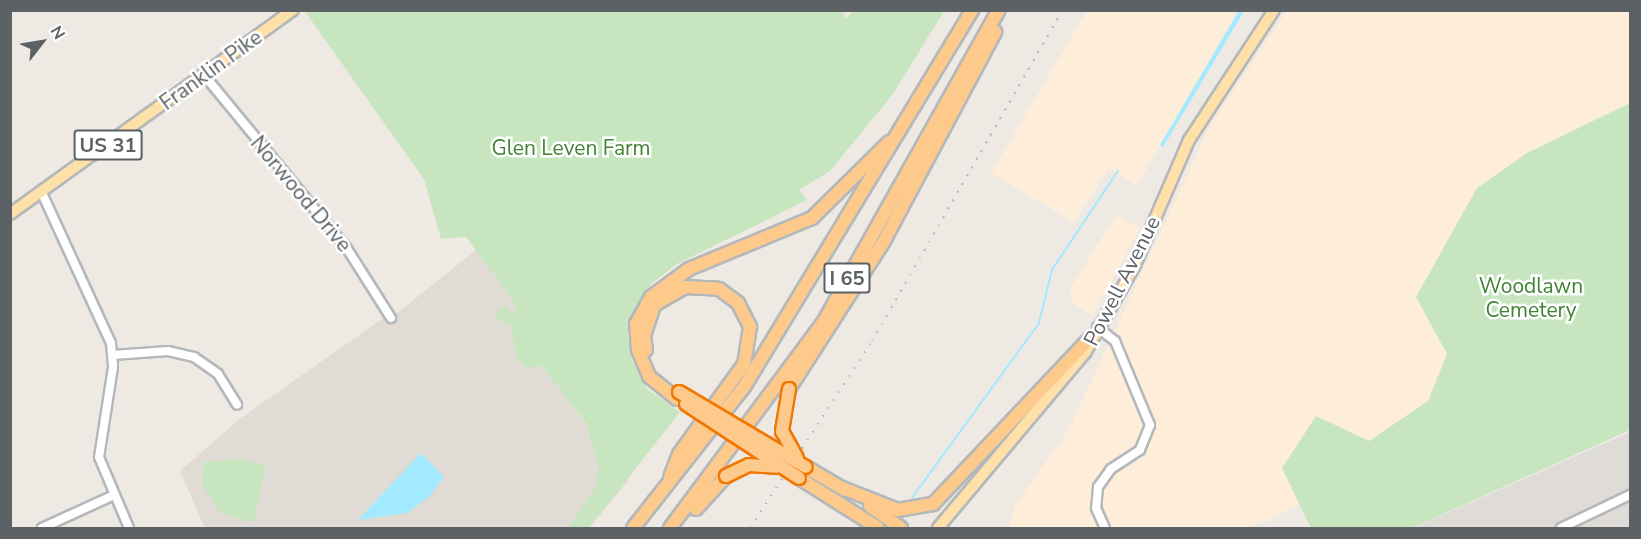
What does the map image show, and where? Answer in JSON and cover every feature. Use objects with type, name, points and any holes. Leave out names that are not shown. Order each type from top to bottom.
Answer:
[{"type":"highway","name":"I 65","points":[[633,528],[744,387],[910,119],[972,10]]},
{"type":"highway","name":"I 65","points":[[670,528],[823,323],[999,10]]},
{"type":"highway","points":[[802,472],[782,431],[789,389],[884,241],[1006,10]]},
{"type":"highway","points":[[878,528],[802,472],[649,376],[638,350],[636,324],[651,297],[688,269],[812,218],[854,182],[910,119]]},
{"type":"highway","points":[[664,491],[679,454],[737,375],[750,347],[741,307],[709,285],[675,292],[648,317],[644,336],[648,359],[678,395]]},
{"type":"highway","points":[[680,528],[726,476],[767,463],[802,472],[893,509],[928,506],[949,491],[1094,332]]},
{"type":"highway","points":[[840,487],[901,528]]},
{"type":"main road","name":"Franklin Pike","points":[[10,214],[293,10]]},
{"type":"main road","name":"Powell Avenue","points":[[938,528],[1085,353],[1094,332],[1135,265],[1197,126],[1274,10]]},
{"type":"street","name":"Norwood Drive","points":[[204,75],[346,247],[392,318]]},
{"type":"street","points":[[41,191],[113,355],[99,446],[114,495],[129,528]]},
{"type":"street","points":[[1094,332],[1115,341],[1150,424],[1140,450],[1110,469],[1098,487],[1096,508],[1105,528]]},
{"type":"street","points":[[113,355],[168,351],[194,357],[219,374],[237,405]]},
{"type":"street","points":[[42,528],[114,495]]},
{"type":"street","points":[[1561,528],[1630,495]]},
{"type":"shaded area","points":[[1087,11],[1237,11],[1137,186],[1109,168],[1074,222],[991,173]]},
{"type":"shaded area","points":[[1287,11],[1630,11],[1630,103],[1527,153],[1477,188],[1416,297],[1447,354],[1428,401],[1369,441],[1282,468],[1300,505],[1249,528],[1009,528],[1014,507],[1069,429],[1211,124]]},
{"type":"shaded area","points":[[1116,215],[1140,228],[1093,316],[1073,303],[1070,289]]},
{"type":"shaded area","points":[[476,250],[521,312],[520,336],[628,481],[589,528],[205,528],[180,471],[241,418],[382,319],[391,318]]},
{"type":"shaded area","points":[[1630,432],[1630,528],[1413,528]]},
{"type":"green space","name":"Glen Leven Farm","points":[[310,10],[841,10],[846,18],[854,11],[944,11],[893,94],[830,171],[799,190],[807,200],[677,264],[651,284],[628,334],[632,360],[647,389],[680,412],[589,528],[568,528],[595,489],[599,468],[587,425],[541,365],[528,369],[516,357],[511,325],[496,319],[495,313],[505,306],[513,316],[516,305],[466,237],[441,239],[424,179],[306,13]]},
{"type":"green space","name":"Woodlawn Cemetery","points":[[1630,103],[1630,430],[1412,528],[1311,528],[1282,468],[1316,416],[1369,441],[1428,401],[1447,354],[1416,297],[1477,188],[1527,153]]},
{"type":"green space","points":[[239,459],[266,466],[254,522],[221,514],[202,485],[203,462]]},
{"type":"water","points":[[1239,11],[1243,13],[1163,147],[1160,145]]},
{"type":"water","points":[[421,453],[444,477],[429,497],[407,513],[358,520]]},
{"type":"waterway","points":[[912,498],[1039,323],[1052,270],[1118,171]]},
{"type":"railway","points":[[750,528],[872,341],[1062,10]]}]
